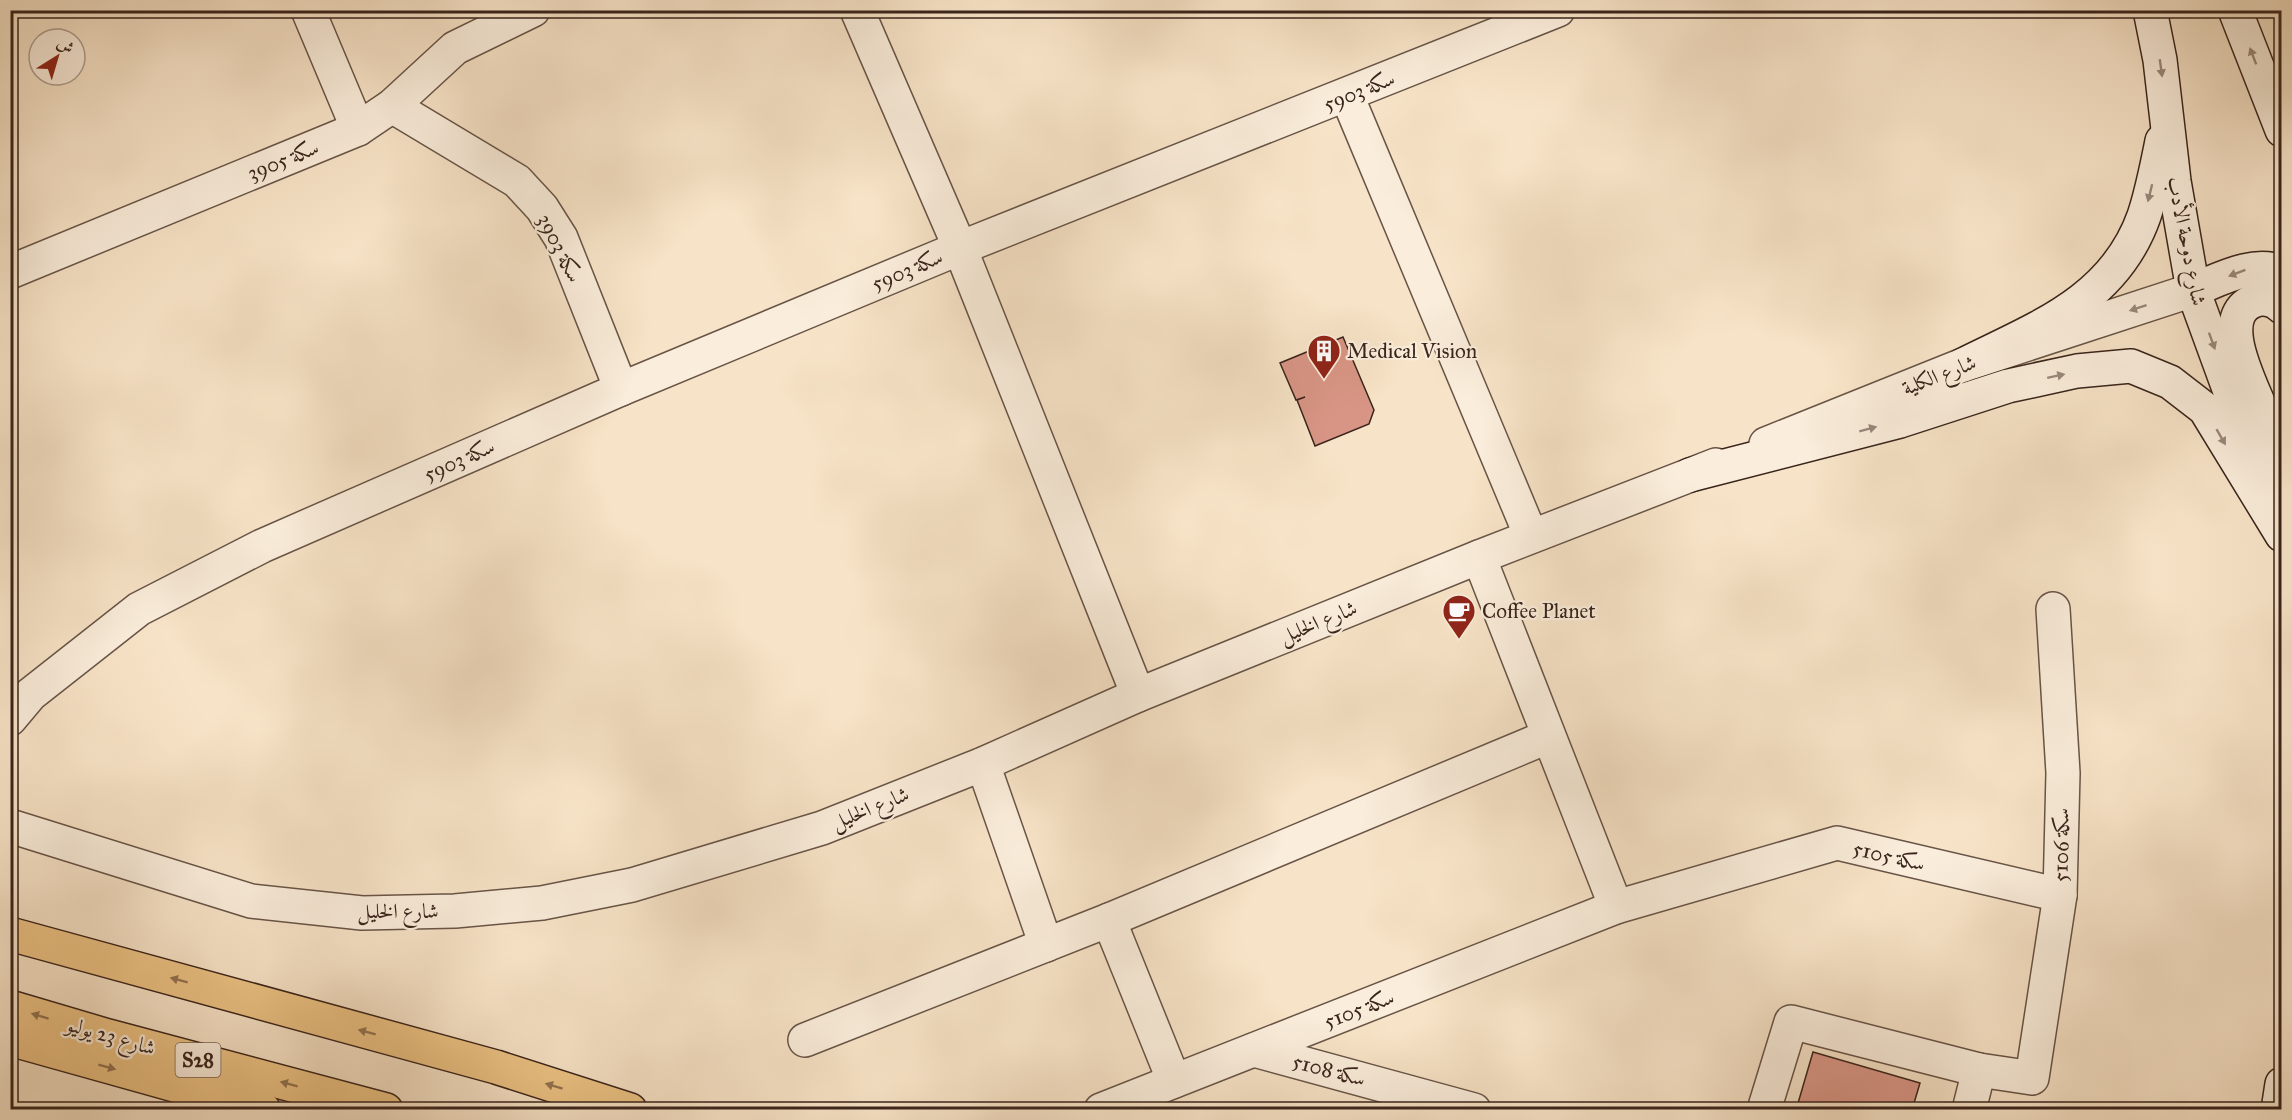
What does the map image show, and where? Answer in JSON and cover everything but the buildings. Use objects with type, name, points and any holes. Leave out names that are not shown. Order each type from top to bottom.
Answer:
[{"type":"main road","points":[[10,934],[496,1067],[630,1110]]},
{"type":"main road","name":"شارع 23 يوليو","points":[[10,1007],[108,1036],[386,1110]]},
{"type":"main road","name":"شارع 23 يوليو","points":[[10,1040],[264,1110]]},
{"type":"street","points":[[308,10],[358,129]]},
{"type":"street","name":"سكة 3905","points":[[10,272],[358,129],[392,106],[455,48],[533,10]]},
{"type":"street","points":[[857,10],[960,248],[1138,695]]},
{"type":"street","name":"سكة 5903","points":[[10,719],[31,694],[139,609],[262,546],[621,389],[960,248],[1347,96],[1558,10]]},
{"type":"street","name":"شارع دوحة الأدب","points":[[2150,10],[2160,60],[2174,181],[2193,290],[2282,530]]},
{"type":"street","points":[[2235,10],[2282,130]]},
{"type":"street","points":[[1347,96],[1531,536]]},
{"type":"street","name":"سكة 3903","points":[[392,106],[517,181],[542,208],[561,238],[621,389]]},
{"type":"street","points":[[1963,365],[2067,313],[2097,289],[2124,257],[2144,217],[2167,116]]},
{"type":"street","name":"شارع الكلية","points":[[1690,476],[1963,365],[2193,290],[2246,270],[2271,268],[2282,272]]},
{"type":"street","points":[[2282,307],[2274,300],[2258,299],[2246,305],[2237,317],[2236,338],[2243,367],[2263,413],[2282,479]]},
{"type":"street","points":[[1690,476],[1900,421],[2008,386],[2076,371],[2131,366],[2170,382],[2205,409],[2282,535]]},
{"type":"street","name":"شارع الخليل","points":[[10,826],[251,901],[362,913],[454,911],[542,903],[632,885],[822,828],[983,764],[1138,695],[1531,536],[1690,476]]},
{"type":"street","points":[[1479,557],[1547,737],[1616,907]]},
{"type":"street","name":"سكة 5106","points":[[1979,1070],[2032,1078],[2060,895],[2063,773],[2053,609]]},
{"type":"street","points":[[805,1040],[1109,920],[1547,737]]},
{"type":"street","points":[[983,764],[1046,945]]},
{"type":"street","name":"سكة 5105","points":[[1101,1110],[1616,907],[1837,843],[2060,895]]},
{"type":"street","points":[[1109,920],[1173,1081]]},
{"type":"street","points":[[1764,1110],[1791,1022],[1979,1070],[1969,1110]]},
{"type":"street","name":"سكة 5108","points":[[1254,1050],[1474,1110]]},
{"type":"street","points":[[2278,1110],[2282,1084]]},
{"type":"place","name":"Medical Vision","points":[[1324,380]]},
{"type":"place","name":"Coffee Planet","points":[[1459,640]]}]
